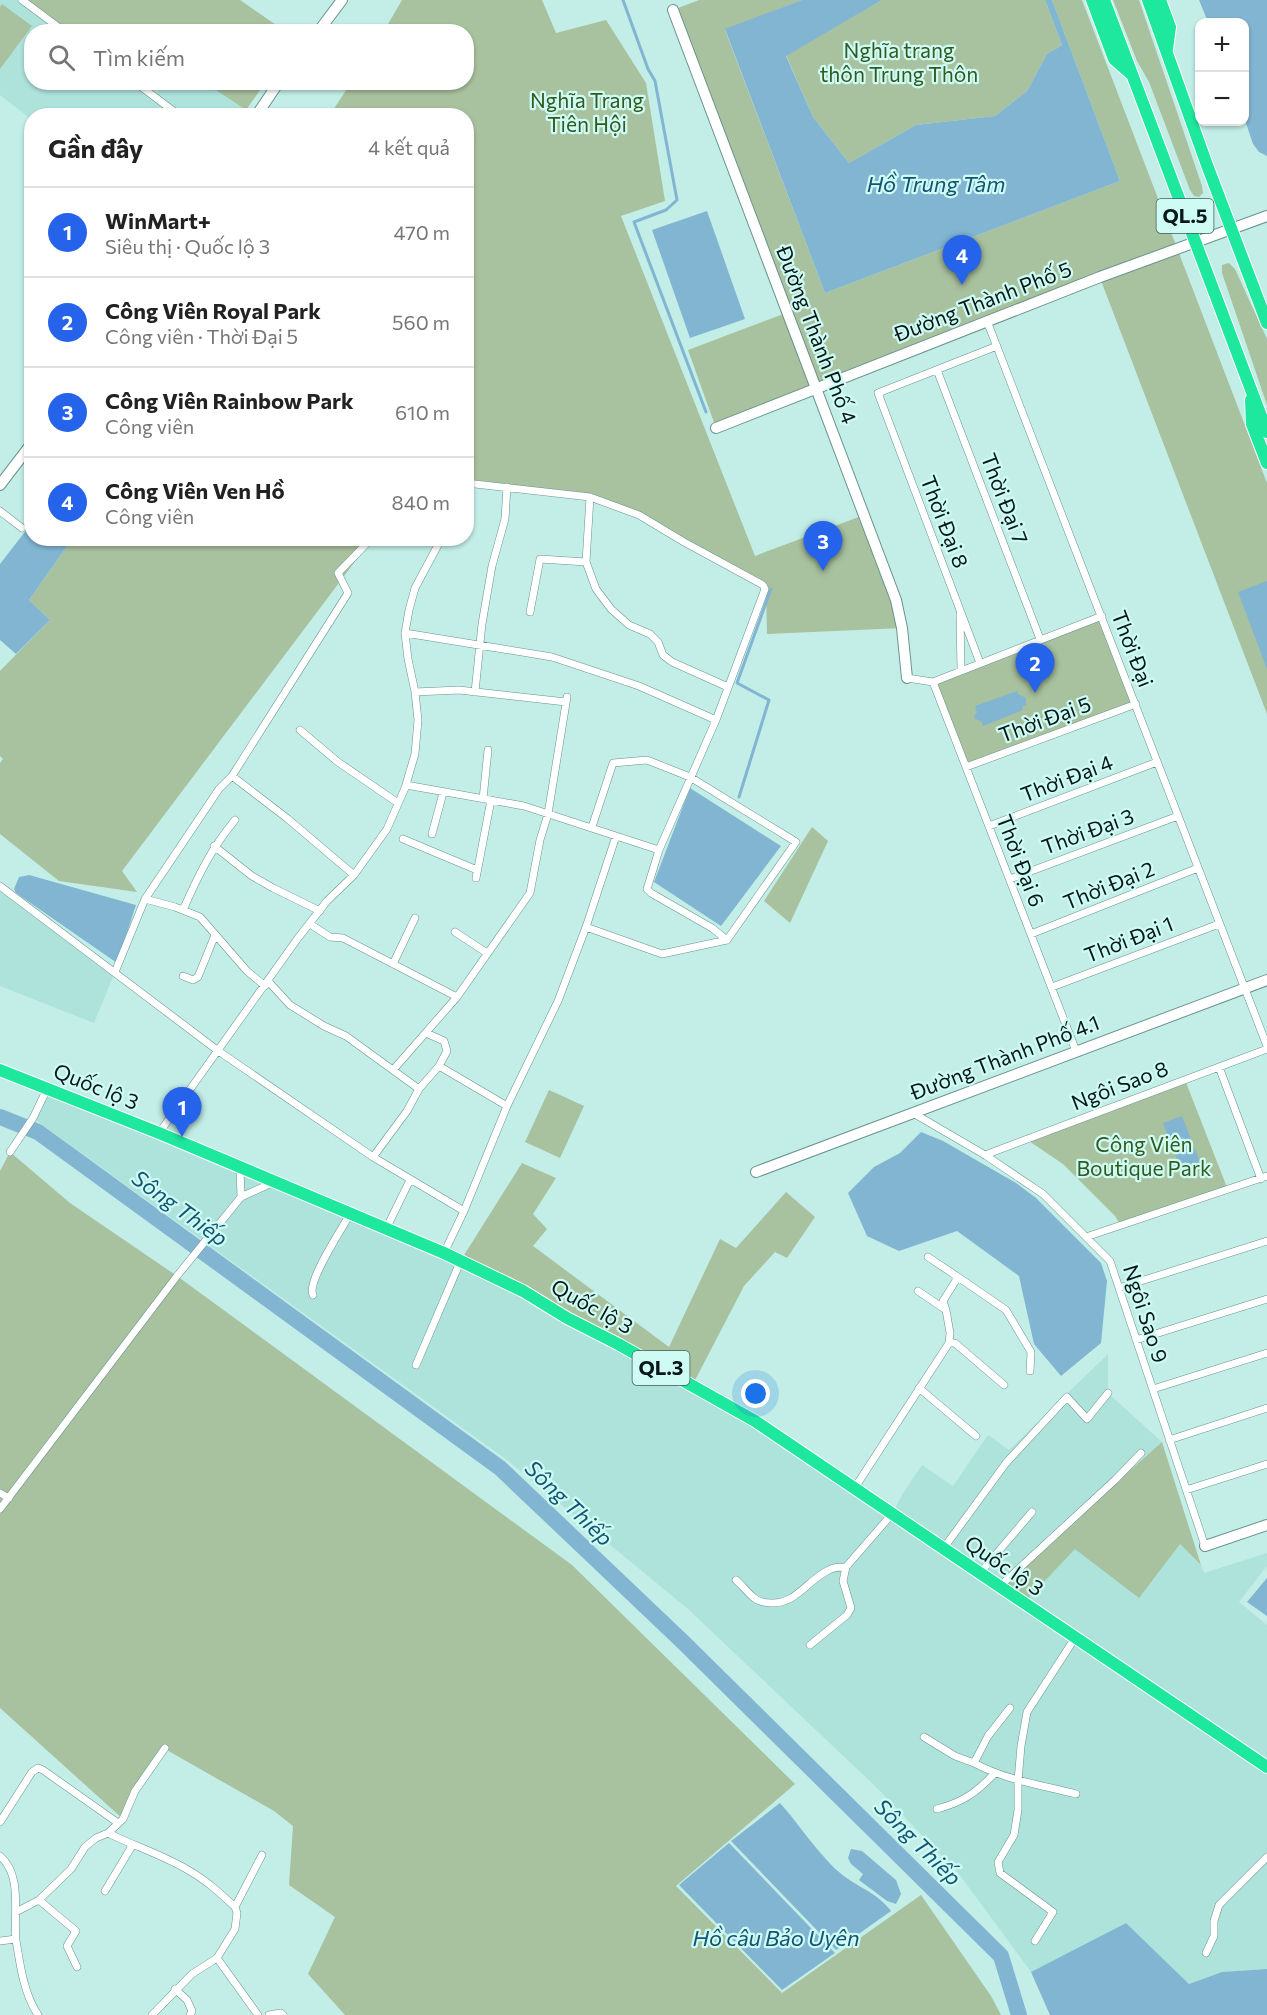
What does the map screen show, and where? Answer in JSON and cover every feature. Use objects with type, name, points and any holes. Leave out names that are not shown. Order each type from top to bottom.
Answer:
[{"type":"highway","name":"QL.5","points":[[1092,0],[1114,59],[1134,77]]},
{"type":"highway","name":"QL.5","points":[[1104,0],[1267,432]]},
{"type":"highway","name":"QL.5","points":[[1148,0],[1267,323]]},
{"type":"highway","name":"QL.5","points":[[1160,0],[1170,27],[1167,53]]},
{"type":"highway","name":"QL.5","points":[[1251,390],[1252,424],[1267,463]]},
{"type":"highway","name":"Quốc lộ 3","points":[[0,1070],[159,1133],[461,1260],[523,1291],[567,1318],[618,1344],[755,1422],[1267,1767]]},
{"type":"street","points":[[22,0],[54,24]]},
{"type":"street","points":[[324,24],[342,0]]},
{"type":"street","name":"Đường Thành Phố 4","points":[[673,10],[896,600],[902,628],[907,678]]},
{"type":"street","points":[[146,90],[169,108]]},
{"type":"street","points":[[261,108],[274,90]]},
{"type":"street","name":"Đường Thành Phố 5","points":[[716,428],[987,321],[1267,216]]},
{"type":"street","name":"Thời Đại","points":[[987,321],[1267,1048]]},
{"type":"street","points":[[937,370],[997,346]]},
{"type":"street","name":"Thời Đại 8","points":[[937,370],[878,393],[980,663]]},
{"type":"street","name":"Thời Đại 7","points":[[937,370],[1040,639]]},
{"type":"street","points":[[0,485],[24,454]]},
{"type":"street","points":[[474,484],[590,497],[639,515],[684,543],[763,585],[765,589],[763,598],[716,720],[659,850],[647,889],[712,928],[727,940]]},
{"type":"street","points":[[475,692],[479,645],[492,566],[505,519],[507,487]]},
{"type":"street","points":[[590,497],[586,562],[596,589],[611,609],[629,625],[650,634],[658,642],[663,655],[672,662],[728,687]]},
{"type":"street","points":[[0,511],[22,528]]},
{"type":"street","points":[[115,972],[145,898],[219,789],[232,776],[348,593],[338,573],[364,546]]},
{"type":"street","points":[[159,1133],[310,924],[354,875],[387,829],[406,785],[415,754],[418,720],[416,692],[408,659],[405,633],[415,588],[437,546]]},
{"type":"street","points":[[530,612],[540,559],[586,562]]},
{"type":"street","points":[[959,608],[961,670]]},
{"type":"street","points":[[907,678],[933,682],[1102,616]]},
{"type":"street","points":[[405,633],[552,657],[639,686],[716,720]]},
{"type":"street","name":"Thời Đại 6","points":[[933,682],[1077,1051]]},
{"type":"street","points":[[393,1070],[457,997],[530,893],[540,840],[549,814],[567,700],[459,690],[416,692]]},
{"type":"street","name":"Thời Đại 5","points":[[966,767],[1136,704]]},
{"type":"street","points":[[300,730],[338,762],[399,803]]},
{"type":"street","points":[[403,839],[477,874],[487,800],[488,750]]},
{"type":"street","points":[[586,927],[662,954],[727,940],[796,842],[690,777],[647,760],[612,763],[592,827]]},
{"type":"street","name":"Thời Đại 4","points":[[989,826],[1157,762]]},
{"type":"street","points":[[232,776],[288,819],[354,875]]},
{"type":"street","points":[[406,785],[524,806],[659,850]]},
{"type":"street","points":[[432,834],[443,793]]},
{"type":"street","name":"Thời Đại 3","points":[[1010,879],[1178,816]]},
{"type":"street","points":[[183,910],[214,846],[235,820]]},
{"type":"street","points":[[444,1253],[464,1211],[507,1106],[558,1001],[616,837]]},
{"type":"street","points":[[214,846],[252,876],[320,911]]},
{"type":"street","name":"Thời Đại 2","points":[[1031,934],[1198,868]]},
{"type":"street","points":[[0,886],[218,1050],[374,1157],[464,1211]]},
{"type":"street","points":[[145,898],[200,917],[247,971],[290,1005],[346,1036],[419,1089]]},
{"type":"street","points":[[393,964],[416,918]]},
{"type":"street","points":[[310,924],[330,937],[343,938],[457,997]]},
{"type":"street","name":"Thời Đại 1","points":[[1052,987],[1219,924]]},
{"type":"street","points":[[455,932],[487,953]]},
{"type":"street","points":[[183,976],[193,980],[198,977],[215,935]]},
{"type":"street","name":"Đường Thành Phố 4.1","points":[[756,1172],[1267,980]]},
{"type":"street","points":[[374,1157],[407,1111],[419,1089],[439,1066],[448,1047],[444,1041],[426,1032]]},
{"type":"street","name":"Ngôi Sao 8","points":[[985,1155],[1267,1048]]},
{"type":"street","points":[[439,1066],[507,1106]]},
{"type":"street","points":[[1086,1237],[1264,1178],[1219,1067]]},
{"type":"street","points":[[12,1150],[33,1118],[46,1089]]},
{"type":"street","name":"Ngôi Sao 9","points":[[913,1113],[985,1155],[1043,1194],[1110,1261],[1205,1546]]},
{"type":"street","points":[[240,1167],[241,1197]]},
{"type":"street","points":[[386,1229],[410,1180]]},
{"type":"street","points":[[0,1509],[177,1276],[241,1197],[274,1182]]},
{"type":"street","points":[[313,1295],[311,1291],[314,1279],[350,1214]]},
{"type":"street","points":[[1119,1288],[1267,1241]]},
{"type":"street","points":[[928,1257],[1006,1310],[1031,1352],[1030,1371]]},
{"type":"street","points":[[416,1365],[461,1260]]},
{"type":"street","points":[[854,1489],[949,1343],[950,1332],[943,1301],[958,1277]]},
{"type":"street","points":[[918,1291],[946,1310]]},
{"type":"street","points":[[1136,1340],[1267,1299]]},
{"type":"street","points":[[949,1343],[955,1343],[1004,1385]]},
{"type":"street","points":[[1153,1389],[1267,1353]]},
{"type":"street","points":[[919,1388],[976,1436]]},
{"type":"street","points":[[943,1549],[1006,1463],[1067,1397],[1087,1419],[1108,1393]]},
{"type":"street","points":[[1169,1440],[1267,1408]]},
{"type":"street","points":[[1000,1586],[1115,1480],[1141,1453]]},
{"type":"street","points":[[1186,1490],[1267,1464]]},
{"type":"street","points":[[0,1493],[9,1498]]},
{"type":"street","points":[[980,1573],[1032,1512]]},
{"type":"street","points":[[810,1645],[847,1615],[851,1608],[843,1581],[846,1567],[892,1514]]},
{"type":"street","points":[[1205,1546],[1267,1526]]},
{"type":"street","points":[[736,1580],[754,1599],[766,1603],[778,1603],[800,1593],[826,1571],[835,1567],[846,1567]]},
{"type":"street","points":[[1035,1941],[1053,1912],[1000,1873],[998,1862],[1014,1835],[1027,1712],[1075,1638]]},
{"type":"street","points":[[974,1763],[988,1736],[1010,1708]]},
{"type":"street","points":[[924,1737],[955,1756],[995,1773],[1018,1781],[1076,1794]]},
{"type":"street","points":[[16,1912],[39,1900],[71,1869],[85,1847],[96,1838],[108,1833],[118,1823],[130,1806],[135,1791],[165,1748]]},
{"type":"street","points":[[0,1822],[32,1772],[40,1768],[118,1823]]},
{"type":"street","points":[[937,1809],[954,1804],[976,1793],[995,1773]]},
{"type":"street","points":[[108,1833],[207,1881],[235,1907],[237,1912],[235,1929],[217,1958],[192,1974],[152,2015]]},
{"type":"street","points":[[105,1891],[132,1846]]},
{"type":"street","points":[[235,1907],[262,1855]]},
{"type":"street","points":[[0,1856],[7,1862],[15,1890],[16,1939],[29,2002],[36,2014]]},
{"type":"street","points":[[1206,1953],[1214,1936],[1214,1921],[1220,1905],[1267,1857]]},
{"type":"street","points":[[39,1900],[76,1931],[67,1946],[77,1966]]},
{"type":"street","points":[[0,1941],[16,1939]]},
{"type":"street","points":[[217,1958],[258,2015]]},
{"type":"street","points":[[175,1989],[187,2000],[192,2011],[190,2015]]},
{"type":"street","points":[[269,2015],[281,2013],[283,2015]]},
{"type":"shaded area","points":[[0,0],[18,0],[51,24],[24,24],[24,90],[141,90],[166,108],[24,108],[24,114],[0,95]]},
{"type":"shaded area","points":[[160,90],[216,90],[242,108],[170,108],[154,97]]},
{"type":"shaded area","points":[[0,886],[115,972],[94,1023],[0,986]]},
{"type":"shaded area","points":[[47,1089],[444,1253],[755,1421],[892,1513],[922,1465],[953,1486],[988,1435],[1009,1450],[1108,1354],[1108,1393],[1162,1442],[1000,1586],[1024,1602],[1075,1549],[1180,1544],[1201,1565],[1204,1573],[1267,1553],[1267,1566],[1239,1602],[1267,1625],[1267,1969],[1222,1972],[1189,1984],[1126,1923],[1031,1972],[959,1874],[874,1785],[688,1609],[507,1460],[33,1118]]},
{"type":"green space","points":[[24,0],[240,0],[275,24],[57,24]]},
{"type":"green space","name":"Nghĩa Trang Tiên Hội","points":[[402,0],[542,0],[556,33],[606,20],[646,83],[665,201],[621,216],[755,556],[864,515],[902,628],[767,634],[766,588],[639,515],[590,497],[474,486],[474,108],[334,108],[346,90],[474,90],[474,24],[388,24]]},
{"type":"green space","points":[[699,0],[802,0],[725,30],[825,293],[1120,181],[1052,0],[1082,0],[1267,483],[1267,714],[1100,278],[716,428],[688,350],[786,313],[673,10]]},
{"type":"green space","name":"Nghĩa trang thôn Trung Thôn","points":[[882,0],[1045,0],[1062,45],[1047,54],[1027,91],[995,116],[916,125],[849,163],[813,117],[786,55]]},
{"type":"green space","points":[[1113,0],[1139,0],[1202,186],[1203,193],[1199,197],[1194,196],[1190,190],[1149,82],[1137,61]]},
{"type":"green space","points":[[2,4],[29,24],[24,24],[24,37],[0,69],[0,7]]},
{"type":"green space","points":[[216,90],[260,90],[247,108],[243,108]]},
{"type":"green space","points":[[1229,263],[1235,269],[1267,339],[1267,405],[1222,273],[1222,265]]},
{"type":"green space","points":[[67,546],[367,546],[122,871],[137,892],[59,881],[0,834],[0,763],[3,759],[0,756],[0,671],[50,620],[29,600]]},
{"type":"green space","points":[[1102,616],[1136,704],[966,767],[933,682]]},
{"type":"green space","points":[[812,827],[828,841],[790,923],[764,901]]},
{"type":"green space","name":"Công Viên Boutique Park","points":[[1185,1080],[1228,1190],[1120,1224],[1115,1216],[1063,1164],[1026,1139]]},
{"type":"green space","points":[[549,1090],[584,1106],[560,1158],[525,1142]]},
{"type":"green space","points":[[10,1152],[70,1203],[177,1276],[572,1565],[795,1784],[676,1886],[782,1993],[921,1895],[991,1996],[1001,2015],[345,2015],[308,1974],[335,1917],[289,1885],[293,1826],[274,1811],[165,1749],[135,1791],[123,1819],[0,1708],[0,1171]]},
{"type":"green space","points":[[522,1163],[556,1178],[533,1214],[547,1229],[533,1246],[669,1347],[720,1239],[736,1248],[786,1192],[815,1217],[787,1258],[775,1252],[744,1286],[692,1386],[461,1260]]},
{"type":"green space","points":[[1162,1442],[1201,1565],[1180,1544],[1139,1598],[1075,1549],[1024,1603],[1000,1586]]},
{"type":"water","name":"Hồ Trung Tâm","points":[[802,0],[882,0],[786,56],[813,117],[849,163],[916,125],[995,116],[1027,91],[1047,54],[1062,45],[1045,0],[1052,0],[1120,181],[825,293],[725,29]]},
{"type":"water","points":[[1199,0],[1267,0],[1267,156],[1259,152],[1253,144],[1247,126],[1249,126],[1249,18],[1206,18]]},
{"type":"water","points":[[707,211],[745,319],[690,338],[652,230]]},
{"type":"water","points":[[24,533],[24,546],[67,546],[29,600],[50,620],[16,654],[0,640],[0,564]]},
{"type":"water","points":[[1267,581],[1267,669],[1238,592]]},
{"type":"water","points":[[1017,691],[1026,698],[1023,710],[983,726],[981,721],[975,719],[977,712],[975,706]]},
{"type":"water","points":[[690,788],[781,846],[721,926],[654,882]]},
{"type":"water","points":[[29,875],[136,905],[117,963],[16,893],[14,889],[19,877]]},
{"type":"water","points":[[1182,1116],[1201,1165],[1182,1173],[1175,1153],[1166,1147],[1169,1139],[1163,1123]]},
{"type":"water","points":[[921,1132],[943,1141],[1016,1183],[1036,1198],[1101,1263],[1107,1281],[1101,1343],[1061,1376],[1034,1344],[1019,1276],[957,1231],[899,1251],[867,1236],[848,1193],[874,1167],[900,1153]]},
{"type":"water","points":[[1267,1578],[1267,1616],[1247,1602]]},
{"type":"water","points":[[780,1803],[831,1865],[873,1894],[891,1911],[836,1950],[731,1841]]},
{"type":"water","name":"Hồ câu Bảo Uyên","points":[[729,1843],[835,1953],[782,1990],[679,1885]]},
{"type":"water","points":[[851,1849],[862,1851],[896,1880],[901,1894],[896,1904],[887,1901],[859,1880],[863,1874],[851,1864],[848,1858]]},
{"type":"water","points":[[1126,1923],[1189,1984],[1222,1972],[1267,1969],[1267,2015],[1050,2015],[1031,1972]]},
{"type":"waterway","points":[[623,0],[648,69],[655,81],[677,200],[666,210],[634,222],[706,412]]},
{"type":"waterway","points":[[739,797],[769,700],[737,683],[771,589]]},
{"type":"waterway","name":"Sông Thiếp","points":[[0,1117],[38,1132],[500,1468],[683,1642],[1001,1956],[1019,2015]]},
{"type":"place","name":"Công Viên Ven Hồ","points":[[962,285]]},
{"type":"place","name":"Công Viên Rainbow Park","points":[[823,571]]},
{"type":"place","name":"Công Viên Royal Park","points":[[1035,693]]},
{"type":"place","name":"WinMart+","points":[[182,1137]]}]
